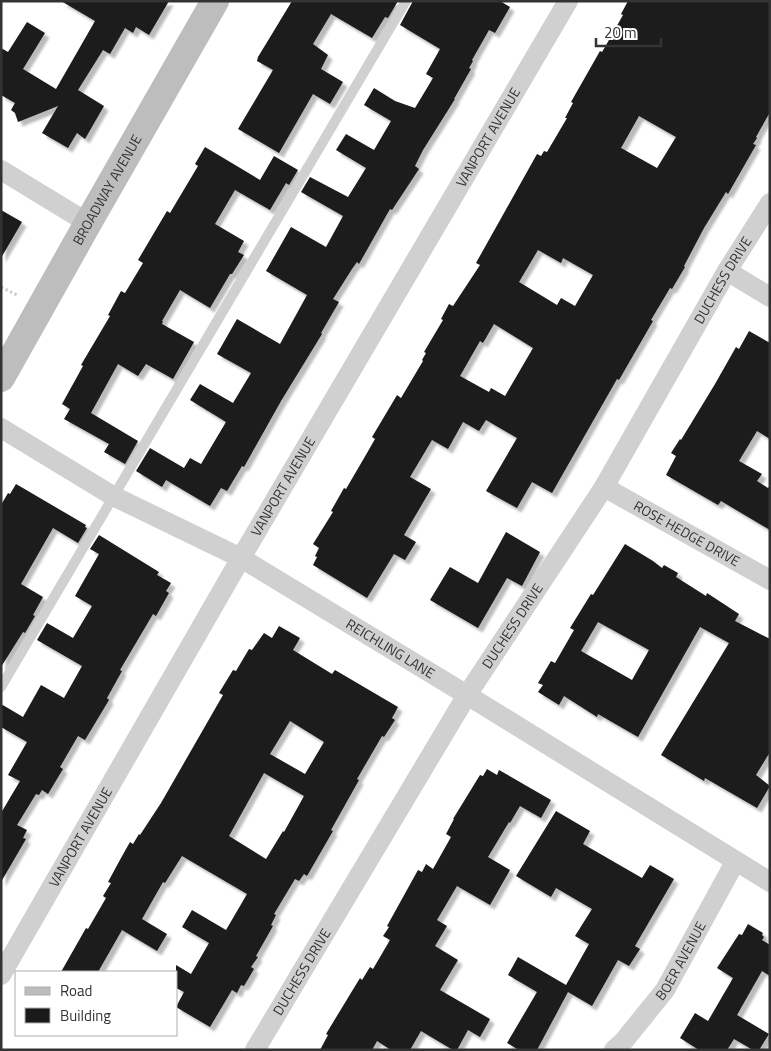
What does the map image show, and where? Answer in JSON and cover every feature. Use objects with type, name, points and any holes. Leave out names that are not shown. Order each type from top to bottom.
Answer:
[{"type":"street","name":"BROADWAY AVENUE","points":[[1,378],[215,1]]},
{"type":"street","name":"VANPORT AVENUE","points":[[1,974],[241,558],[568,1]]},
{"type":"street","points":[[1,170],[88,223]]},
{"type":"street","name":"DUCHESS DRIVE","points":[[255,1050],[467,695],[604,487],[728,271],[770,203]]},
{"type":"street","points":[[728,271],[770,297]]},
{"type":"street","name":"REICHLING LANE","points":[[1,428],[113,496],[241,558],[770,882]]},
{"type":"street","name":"ROSE HEDGE DRIVE","points":[[604,487],[770,580]]},
{"type":"street","name":"BOER AVENUE","points":[[623,1047],[665,990],[735,862]]},
{"type":"lane","points":[[1,687],[406,1]]},
{"type":"building","points":[[61,1],[169,1],[149,35],[136,27],[133,33],[125,28],[110,54],[103,50],[78,90],[104,106],[85,139],[77,133],[68,148],[42,133],[58,106],[18,122],[15,113],[11,110],[15,103],[1,95],[1,48],[8,52],[27,22],[45,33],[23,69],[56,89],[95,21]]},
{"type":"building","points":[[292,1],[398,1],[388,18],[385,17],[372,38],[331,14],[313,44],[328,55],[321,69],[343,82],[330,104],[313,94],[279,153],[238,129],[273,70],[257,61],[258,57]]},
{"type":"building","points":[[413,1],[500,1],[510,7],[495,33],[489,30],[472,60],[469,68],[471,69],[455,99],[423,150],[415,166],[419,169],[392,210],[390,209],[359,264],[357,262],[333,299],[339,302],[322,334],[244,467],[242,466],[227,491],[221,488],[210,506],[166,480],[162,487],[136,471],[150,448],[184,468],[190,458],[201,464],[226,422],[190,400],[200,384],[233,403],[251,373],[217,354],[237,319],[280,344],[307,295],[266,271],[291,227],[326,247],[343,216],[301,192],[310,177],[348,197],[366,168],[336,150],[346,134],[374,150],[391,121],[364,105],[374,88],[395,101],[415,108],[433,78],[426,74],[440,49],[400,25]]},
{"type":"building","points":[[628,1],[770,1],[770,112],[753,144],[756,145],[728,194],[726,192],[704,228],[685,267],[651,320],[653,321],[619,380],[617,379],[552,493],[532,482],[517,508],[486,491],[517,438],[486,420],[479,431],[463,422],[448,449],[432,440],[410,477],[431,489],[404,535],[416,542],[405,560],[394,554],[367,598],[313,565],[319,548],[313,544],[333,512],[331,511],[344,488],[346,489],[375,439],[372,437],[397,395],[401,398],[423,361],[426,353],[424,352],[443,320],[441,319],[449,304],[453,306],[480,265],[476,263],[537,154],[541,156],[544,151],[547,152],[567,118],[565,118],[573,103],[571,102],[600,51],[602,52],[605,47],[623,15],[621,14]],"holes":[[[639,116],[676,137],[657,168],[621,148]],[[538,250],[561,263],[563,258],[593,275],[575,306],[561,298],[557,305],[519,282]],[[494,324],[533,348],[505,396],[491,388],[489,392],[460,376],[480,341],[483,343]]]},
{"type":"building","points":[[205,147],[260,180],[274,156],[298,170],[289,185],[286,183],[270,210],[235,190],[215,224],[244,241],[238,252],[244,255],[232,274],[230,274],[210,308],[180,290],[162,321],[162,324],[194,342],[173,379],[146,364],[138,376],[118,364],[91,413],[138,441],[125,464],[104,452],[109,444],[64,419],[70,409],[62,404],[83,366],[81,365],[110,316],[108,315],[121,291],[125,293],[143,263],[138,260],[167,211],[170,213],[198,166],[195,164]]},
{"type":"building","points":[[1,210],[22,222],[1,258]]},
{"type":"building","points":[[749,331],[770,343],[770,439],[757,431],[739,461],[762,474],[757,481],[768,488],[770,486],[770,530],[721,501],[718,505],[666,475],[676,456],[671,453],[681,440],[736,347],[739,349]]},
{"type":"building","points":[[16,484],[86,525],[85,527],[87,528],[78,543],[53,528],[21,584],[43,597],[25,633],[23,632],[1,667],[1,505]]},
{"type":"building","points":[[506,532],[540,552],[522,586],[507,578],[478,628],[430,600],[450,567],[478,583]]},
{"type":"building","points":[[99,535],[159,572],[157,575],[171,583],[166,591],[169,593],[156,616],[153,614],[120,670],[122,671],[107,698],[109,700],[85,740],[78,736],[60,767],[63,769],[48,794],[42,790],[39,795],[36,794],[17,825],[27,830],[23,838],[26,839],[1,882],[1,813],[20,781],[8,775],[27,742],[1,727],[1,704],[23,717],[41,685],[64,698],[82,666],[37,640],[47,623],[73,638],[92,606],[75,596],[99,554],[90,549]]},
{"type":"building","points":[[625,544],[662,568],[664,565],[678,573],[676,577],[706,596],[707,593],[739,614],[735,621],[770,639],[770,752],[756,775],[770,786],[757,808],[705,778],[704,781],[661,755],[729,643],[700,627],[638,737],[598,714],[597,717],[564,696],[559,705],[538,692],[543,685],[538,683],[551,661],[555,663],[574,630],[570,628],[591,594],[593,595]],"holes":[[[598,622],[649,650],[632,680],[581,651]]]},
{"type":"building","points":[[279,626],[300,638],[293,650],[332,674],[335,670],[398,707],[392,718],[395,720],[384,737],[382,736],[357,779],[359,780],[331,830],[333,831],[307,876],[304,874],[299,881],[295,879],[274,914],[276,915],[271,925],[273,926],[251,967],[254,969],[244,986],[241,985],[237,993],[232,990],[210,1027],[178,1008],[178,1003],[184,992],[178,989],[176,965],[191,974],[209,943],[182,927],[192,910],[226,930],[247,894],[182,856],[165,883],[163,882],[142,919],[167,934],[157,951],[122,930],[99,971],[62,971],[106,898],[103,896],[111,883],[108,882],[130,842],[133,844],[161,803],[223,695],[219,693],[233,670],[236,671],[249,649],[252,650],[264,633],[272,638]],"holes":[[[290,721],[324,742],[305,774],[270,754]],[[264,773],[304,796],[266,859],[229,836]]]},
{"type":"building","points":[[487,769],[497,775],[499,770],[551,800],[541,818],[520,806],[488,857],[510,870],[490,905],[457,886],[437,920],[447,926],[435,946],[458,960],[440,990],[490,1019],[480,1037],[468,1030],[457,1050],[453,1050],[421,1031],[410,1050],[391,1050],[377,1041],[372,1050],[320,1050],[328,1035],[326,1034],[360,978],[362,980],[370,967],[373,969],[390,940],[383,936],[389,927],[387,926],[418,870],[422,872],[426,864],[433,869],[451,837],[446,834],[453,819],[480,775],[483,776]]},
{"type":"building","points":[[556,811],[590,831],[583,844],[642,878],[650,865],[674,879],[635,946],[640,949],[629,966],[618,960],[592,1006],[568,992],[537,1050],[519,1050],[507,1043],[537,992],[508,975],[518,957],[566,985],[589,944],[575,936],[592,909],[556,888],[551,897],[516,876]]},
{"type":"building","points":[[748,924],[763,933],[764,937],[762,940],[770,945],[770,976],[762,971],[737,1015],[769,1034],[759,1050],[753,1050],[734,1039],[727,1050],[699,1050],[680,1038],[695,1013],[708,1021],[733,978],[717,968],[739,934],[742,935]]}]
